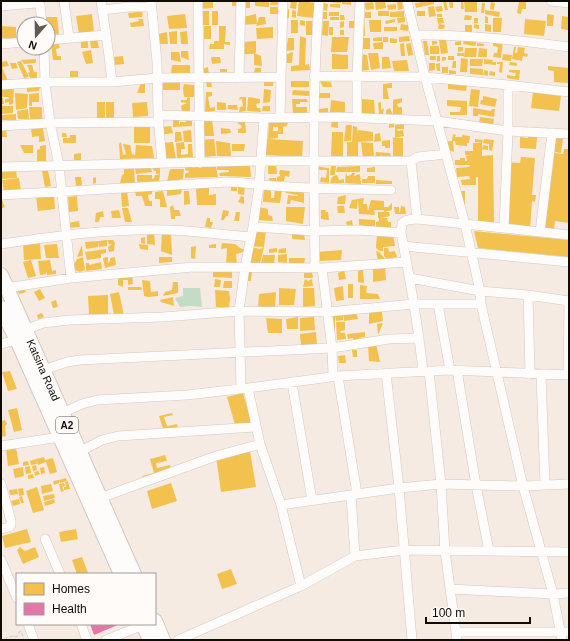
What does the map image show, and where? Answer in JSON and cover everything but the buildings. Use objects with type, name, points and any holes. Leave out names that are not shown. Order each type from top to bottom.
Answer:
[{"type":"highway","name":"Katsina Road","points":[[4,282],[21,335],[60,437],[121,573]]},
{"type":"highway","name":"Katsina Road","points":[[1,308],[21,335],[43,370],[134,573]]},
{"type":"highway","points":[[156,623],[163,640]]},
{"type":"highway","points":[[143,625],[150,640]]},
{"type":"street","points":[[64,1],[69,38]]},
{"type":"street","points":[[198,1],[200,163]]},
{"type":"street","points":[[239,78],[241,1]]},
{"type":"street","points":[[280,118],[282,1]]},
{"type":"street","points":[[319,1],[313,118],[314,231],[318,268],[327,312],[335,376],[354,494],[355,556]]},
{"type":"street","points":[[357,118],[360,1]]},
{"type":"street","points":[[407,1],[425,77],[465,224],[470,252],[480,291],[481,304],[523,486],[564,634],[457,636],[445,551],[441,484],[426,371],[403,246],[401,233],[402,222],[417,219],[454,222],[465,224],[569,235]]},
{"type":"street","points":[[551,1],[569,3]]},
{"type":"street","points":[[1,6],[36,3],[40,4],[41,16]]},
{"type":"street","points":[[112,82],[101,5],[128,7],[151,4],[162,163]]},
{"type":"street","points":[[56,39],[106,35]]},
{"type":"street","points":[[415,35],[461,36],[569,46]]},
{"type":"street","points":[[1,44],[16,43]]},
{"type":"street","points":[[44,56],[45,82],[50,123],[59,166],[71,278]]},
{"type":"street","points":[[314,76],[425,77],[569,92]]},
{"type":"street","points":[[1,85],[45,82],[112,82],[157,78],[281,77]]},
{"type":"street","points":[[504,228],[508,131],[508,85]]},
{"type":"street","points":[[1,126],[200,116],[357,118],[437,121],[508,131],[569,134]]},
{"type":"street","points":[[264,118],[259,186],[239,311],[240,352],[245,389],[260,444],[281,505],[300,586]]},
{"type":"street","points":[[540,232],[552,133]]},
{"type":"street","points":[[1,167],[261,161],[411,161],[418,157],[446,154]]},
{"type":"street","points":[[411,161],[417,219]]},
{"type":"street","points":[[1,195],[228,182],[244,182],[259,186],[313,189],[391,190]]},
{"type":"street","points":[[253,227],[314,231],[359,230],[401,233]]},
{"type":"street","points":[[1,244],[66,235],[137,230],[170,230],[251,237]]},
{"type":"street","points":[[403,246],[569,262]]},
{"type":"street","points":[[4,282],[71,278],[193,266],[318,268],[407,262]]},
{"type":"street","points":[[62,413],[82,404],[97,400],[245,389],[335,376],[454,370],[568,375],[569,301],[528,295],[480,291],[410,278]]},
{"type":"street","points":[[528,295],[530,374]]},
{"type":"street","points":[[1,344],[43,323],[57,321],[163,317],[239,311],[327,312],[414,304],[481,304]]},
{"type":"street","points":[[438,304],[454,370],[489,551]]},
{"type":"street","points":[[43,370],[67,362],[80,360],[332,348],[389,339],[419,338]]},
{"type":"street","points":[[386,373],[399,488],[412,640]]},
{"type":"street","points":[[541,374],[545,485]]},
{"type":"street","points":[[292,382],[312,500]]},
{"type":"street","points":[[79,452],[102,440],[118,436],[255,427]]},
{"type":"street","points":[[1,446],[60,437]]},
{"type":"street","points":[[100,498],[216,456],[260,444]]},
{"type":"street","points":[[281,505],[399,488],[441,484],[523,486],[569,484]]},
{"type":"street","points":[[1,487],[11,525],[1,529]]},
{"type":"street","points":[[45,539],[60,573]]},
{"type":"street","points":[[178,640],[300,586],[355,556],[404,550],[569,552]]},
{"type":"street","points":[[1,560],[16,596]]},
{"type":"street","points":[[450,589],[553,594],[569,593]]},
{"type":"street","points":[[28,625],[34,640]]},
{"type":"street","points":[[81,625],[87,640]]},
{"type":"street","points":[[106,640],[141,625]]},
{"type":"path","points":[[7,640],[6,638],[18,636],[18,633],[21,631],[24,640]]},
{"type":"green space","points":[[183,288],[200,288],[202,307],[180,307],[175,298],[183,296]]}]
